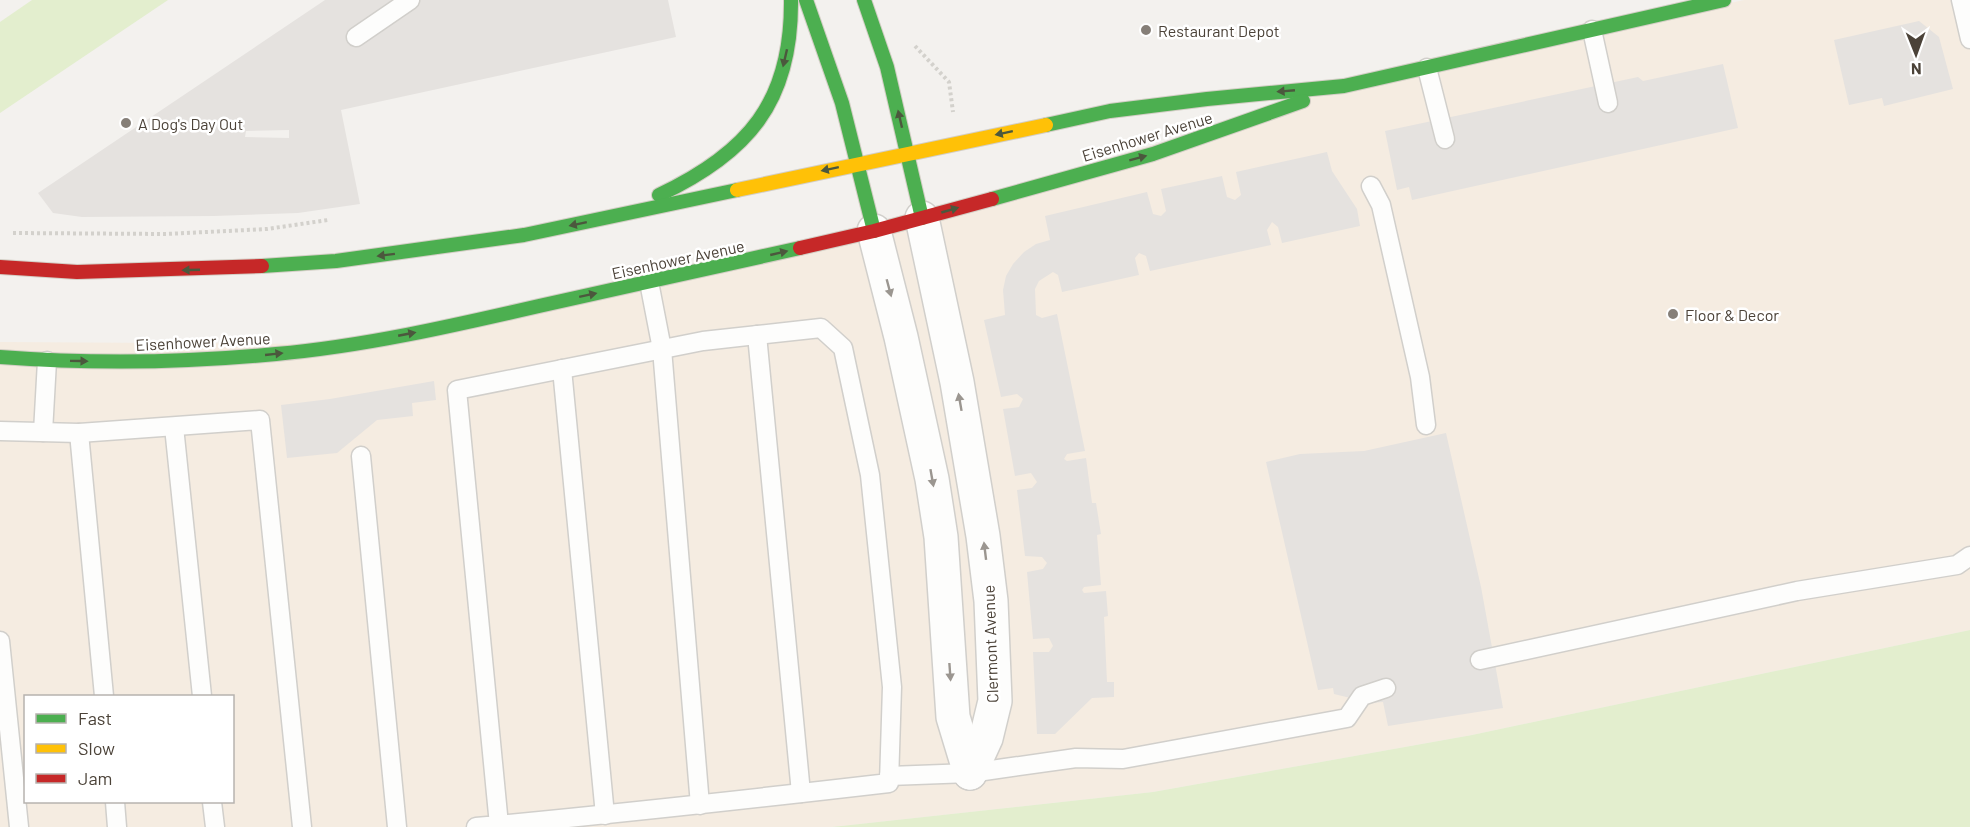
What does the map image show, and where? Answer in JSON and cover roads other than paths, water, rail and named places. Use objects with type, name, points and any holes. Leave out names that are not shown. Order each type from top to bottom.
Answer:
[{"type":"main road","points":[[609,218],[677,187],[713,166],[745,139],[769,106],[785,62],[792,22],[791,0]]},
{"type":"main road","points":[[806,0],[842,103],[874,231]]},
{"type":"main road","points":[[864,0],[887,67],[922,218]]},
{"type":"main road","name":"Eisenhower Avenue","points":[[0,267],[77,272],[154,271],[336,261],[524,235],[1110,111],[1344,86],[1724,0]]},
{"type":"main road","name":"Eisenhower Avenue","points":[[0,357],[47,361],[125,362],[212,359],[298,351],[429,330],[874,231],[1153,154],[1344,86]]},
{"type":"street","name":"Clermont Avenue","points":[[922,218],[957,382],[983,536],[991,601],[995,701],[986,738],[969,773]]},
{"type":"street","points":[[874,231],[902,337],[932,479],[941,537],[953,717],[969,773]]},
{"type":"lane","points":[[356,37],[410,0]]},
{"type":"lane","points":[[1636,0],[1640,19]]},
{"type":"lane","points":[[1961,0],[1970,39]]},
{"type":"lane","points":[[1592,30],[1608,103]]},
{"type":"lane","points":[[1427,68],[1445,140]]},
{"type":"lane","points":[[1371,186],[1381,206],[1420,377],[1426,425]]},
{"type":"lane","points":[[649,282],[662,349],[700,806]]},
{"type":"lane","points":[[476,827],[500,825],[700,806],[889,783],[892,687],[870,475],[843,348],[821,328],[703,340],[458,390],[500,825]]},
{"type":"lane","points":[[757,335],[801,794]]},
{"type":"lane","points":[[42,432],[47,361]]},
{"type":"lane","points":[[562,369],[605,815]]},
{"type":"lane","points":[[0,431],[79,433],[260,420],[302,827]]},
{"type":"lane","points":[[174,426],[202,695]]},
{"type":"lane","points":[[79,433],[104,695]]},
{"type":"lane","points":[[361,456],[396,827]]},
{"type":"lane","points":[[1480,660],[1797,591],[1957,565],[1970,556]]},
{"type":"lane","points":[[0,641],[19,827]]},
{"type":"lane","points":[[889,776],[969,773],[1076,759],[1123,759],[1347,718],[1362,696],[1386,688]]},
{"type":"lane","points":[[115,803],[117,827]]},
{"type":"lane","points":[[212,803],[215,827]]},
{"type":"place","name":"Restaurant Depot","points":[[1146,30]]},
{"type":"place","name":"A Dog's Day Out","points":[[126,123]]},
{"type":"place","name":"Floor & Decor","points":[[1673,314]]}]
